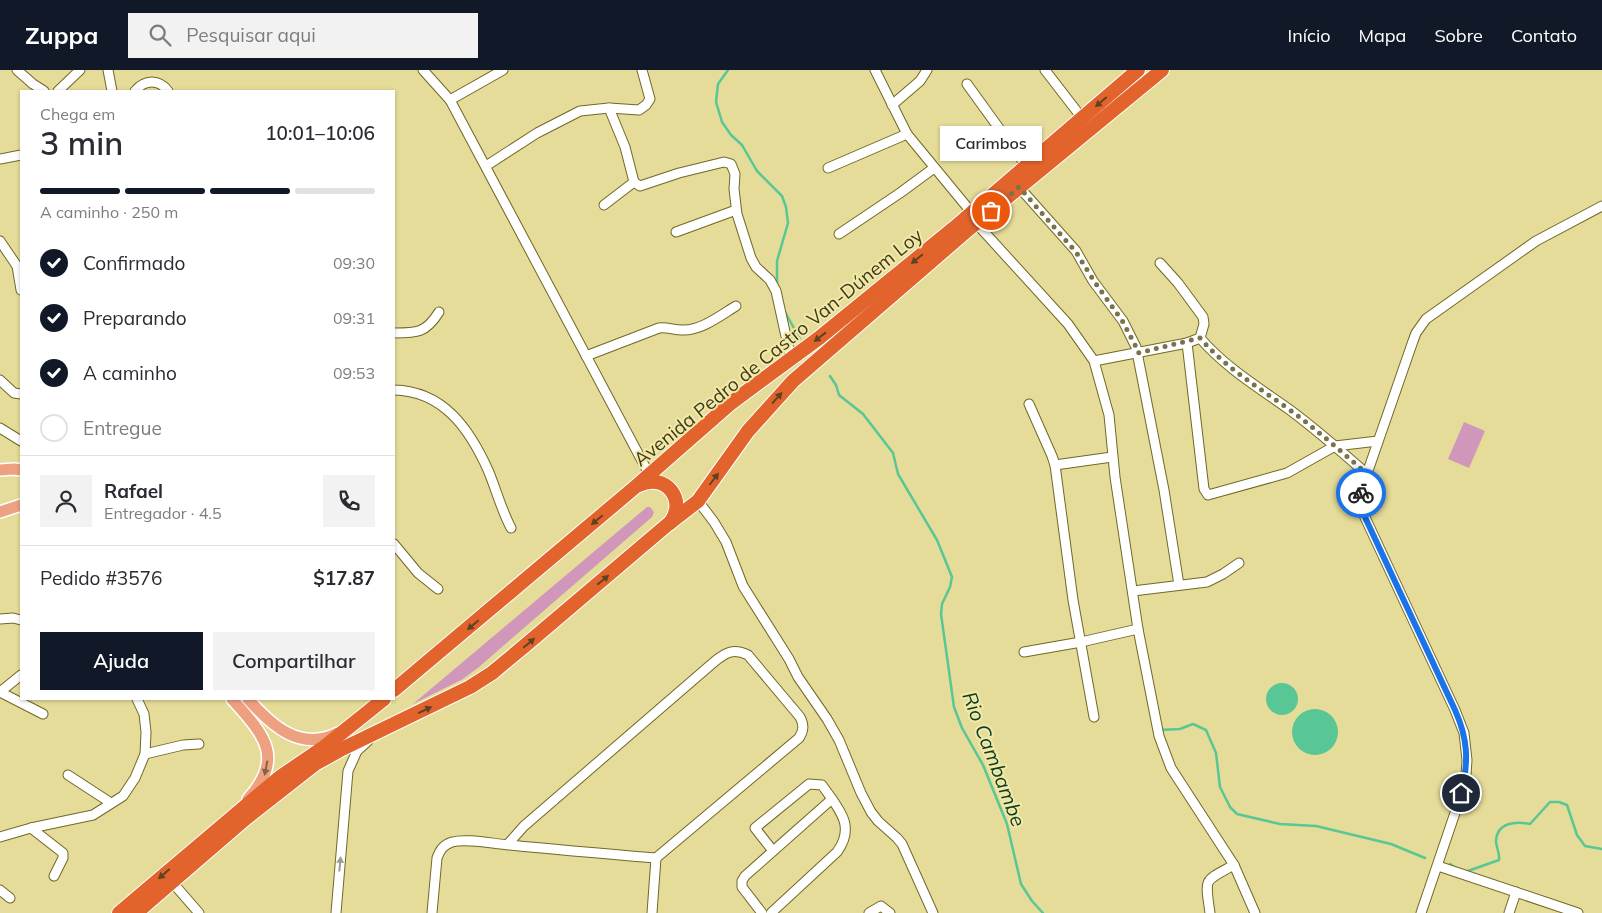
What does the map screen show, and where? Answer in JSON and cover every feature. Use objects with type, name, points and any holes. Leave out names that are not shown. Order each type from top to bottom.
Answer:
[{"type":"highway","name":"Avenida Pedro de Castro Van-Dúnem Loy","points":[[395,689],[732,403],[793,358],[850,322],[974,218],[1027,166],[1138,70]]},
{"type":"highway","name":"Avenida Pedro de Castro Van-Dúnem Loy","points":[[974,218],[1019,187],[1162,70]]},
{"type":"highway","name":"Avenida Pedro de Castro Van-Dúnem Loy","points":[[136,913],[245,819],[315,764],[335,752],[448,699],[492,673],[698,501],[748,431],[778,396],[810,367],[850,322]]},
{"type":"highway","points":[[634,488],[653,481],[660,483],[670,490],[676,500],[676,508],[672,519],[667,525]]},
{"type":"highway","points":[[119,913],[280,777],[383,700]]},
{"type":"main road","points":[[0,470],[14,468],[20,470]]},
{"type":"main road","points":[[0,512],[20,505]]},
{"type":"main road","points":[[233,700],[261,733],[268,755],[265,776],[236,813]]},
{"type":"main road","points":[[249,700],[284,732],[293,737],[316,740],[334,735],[353,724]]},
{"type":"street","points":[[17,70],[43,90]]},
{"type":"street","points":[[59,90],[80,70]]},
{"type":"street","points":[[108,70],[112,90]]},
{"type":"street","points":[[423,70],[450,100],[649,474]]},
{"type":"street","points":[[450,100],[503,70]]},
{"type":"street","points":[[486,166],[537,133],[558,121],[580,112],[609,108],[638,110],[646,105],[650,99],[642,70]]},
{"type":"street","points":[[875,70],[907,134],[974,218],[1068,324],[1094,361],[1109,415],[1112,457],[1138,629],[1159,736],[1171,768],[1234,865],[1255,913]]},
{"type":"street","points":[[892,105],[920,81],[927,70]]},
{"type":"street","points":[[1045,70],[1082,118]]},
{"type":"street","points":[[137,90],[141,85],[153,82],[159,83],[167,90]]},
{"type":"street","points":[[967,84],[1027,166]]},
{"type":"street","points":[[609,108],[624,147],[634,182],[640,186],[679,173],[724,162],[731,164],[735,174],[736,210],[751,258],[756,267],[770,280],[776,291],[793,358]]},
{"type":"street","points":[[828,168],[907,134]]},
{"type":"street","points":[[0,159],[20,155]]},
{"type":"street","points":[[839,234],[934,168]]},
{"type":"street","points":[[604,204],[634,182]]},
{"type":"street","points":[[1019,187],[1076,252],[1123,322],[1136,347],[1164,490],[1179,585]]},
{"type":"street","points":[[1421,913],[1466,776],[1467,760],[1464,733],[1363,513],[1360,495],[1416,333],[1426,319],[1536,241],[1602,206]]},
{"type":"street","points":[[676,232],[736,210]]},
{"type":"street","points":[[0,241],[19,269]]},
{"type":"street","points":[[1160,263],[1198,308],[1203,317],[1204,324],[1200,338]]},
{"type":"street","points":[[586,356],[659,328],[669,327],[683,330],[694,328],[736,306]]},
{"type":"street","points":[[395,334],[415,333],[424,330],[440,312]]},
{"type":"street","points":[[1094,361],[1187,343],[1200,338]]},
{"type":"street","points":[[1200,338],[1221,360],[1291,411],[1367,474]]},
{"type":"street","points":[[1187,343],[1204,490],[1208,495],[1287,473],[1335,446],[1378,441]]},
{"type":"street","points":[[0,380],[14,393],[20,394]]},
{"type":"street","points":[[395,390],[406,390],[426,395],[445,408],[459,422],[471,437],[488,471],[511,528]]},
{"type":"street","points":[[1029,404],[1055,466],[1073,600],[1094,716]]},
{"type":"street","points":[[0,428],[20,440]]},
{"type":"street","points":[[1055,466],[1112,457]]},
{"type":"street","points":[[698,501],[726,542],[743,586],[789,658],[798,677],[828,719],[871,812],[902,844],[933,913]]},
{"type":"street","points":[[0,519],[20,506]]},
{"type":"street","points":[[395,545],[418,573],[438,589]]},
{"type":"street","points":[[1133,591],[1207,582],[1239,564]]},
{"type":"street","points":[[0,619],[20,620]]},
{"type":"street","points":[[1024,652],[1138,629]]},
{"type":"street","points":[[432,913],[437,858],[446,844],[454,841],[464,841],[507,845],[656,858],[799,738],[804,731],[804,724],[748,655],[739,651],[730,651],[714,662],[524,826],[507,845]]},
{"type":"street","points":[[20,676],[0,692],[42,714]]},
{"type":"street","points":[[0,837],[31,828],[93,815],[123,796],[135,778],[145,754],[146,732],[144,714],[137,700]]},
{"type":"street","points":[[336,913],[348,771],[357,750],[393,725]]},
{"type":"street","points":[[145,754],[183,745],[199,744]]},
{"type":"street","points":[[68,775],[112,803]]},
{"type":"street","points":[[771,913],[837,852],[844,840],[846,820],[822,785],[809,784],[755,828],[773,851]]},
{"type":"street","points":[[762,913],[744,891],[742,881],[745,876],[832,799]]},
{"type":"street","points":[[31,828],[63,853],[63,858],[54,876]]},
{"type":"street","points":[[652,913],[656,858]]},
{"type":"street","points":[[1210,913],[1207,882],[1210,878],[1234,865]]},
{"type":"street","points":[[1438,866],[1578,913]]},
{"type":"street","points":[[172,882],[199,913]]},
{"type":"street","points":[[0,890],[10,898]]},
{"type":"street","points":[[1509,913],[1516,892]]},
{"type":"street","points":[[869,913],[881,906],[890,913]]},
{"type":"shaded area","points":[[1464,422],[1485,431],[1469,468],[1448,459]]},
{"type":"shaded area","points":[[647,507],[650,507],[654,512],[652,517],[479,667],[463,679],[413,704]]},
{"type":"shaded area","points":[[1282,683],[1288,684],[1293,688],[1297,693],[1297,705],[1293,710],[1288,714],[1282,715],[1276,714],[1271,710],[1267,705],[1266,699],[1267,693],[1271,688],[1276,684]]},
{"type":"shaded area","points":[[1311,709],[1319,709],[1328,713],[1334,719],[1338,732],[1334,745],[1328,751],[1319,755],[1311,755],[1302,751],[1296,745],[1292,736],[1292,728],[1296,719],[1302,713]]},
{"type":"waterway","name":"Rio Cambambe","points":[[728,70],[718,84],[716,102],[722,122],[731,135],[742,145],[757,171],[782,196],[786,207],[788,223],[777,261],[777,285]]},
{"type":"waterway","name":"Rio Cambambe","points":[[785,312],[800,339]]},
{"type":"waterway","name":"Rio Cambambe","points":[[830,376],[836,385],[839,395],[863,414],[893,453],[898,474],[937,540],[952,577],[950,587],[942,604],[941,614],[954,707],[962,728],[983,765],[1007,824],[1021,884],[1032,901],[1043,913]]},
{"type":"waterway","points":[[1159,730],[1180,729],[1193,724],[1206,730],[1216,753],[1220,787],[1230,807],[1237,814],[1280,824],[1316,826],[1391,844],[1425,858]]},
{"type":"waterway","points":[[1465,872],[1499,860],[1496,841],[1500,830],[1508,824],[1530,824],[1550,802],[1559,802],[1567,805],[1577,835],[1585,846],[1602,849]]},
{"type":"waterway","points":[[1450,864],[1457,869]]},
{"type":"way so far","points":[[991,211],[1019,187],[1076,252],[1131,335],[1138,353],[1187,343],[1200,338],[1221,360],[1291,411],[1367,474],[1361,493]]},
{"type":"place","name":"Carimbos","points":[[991,211]]},
{"type":"route","points":[[1361,493],[1363,513],[1464,733],[1467,760],[1466,776],[1461,793]]}]
